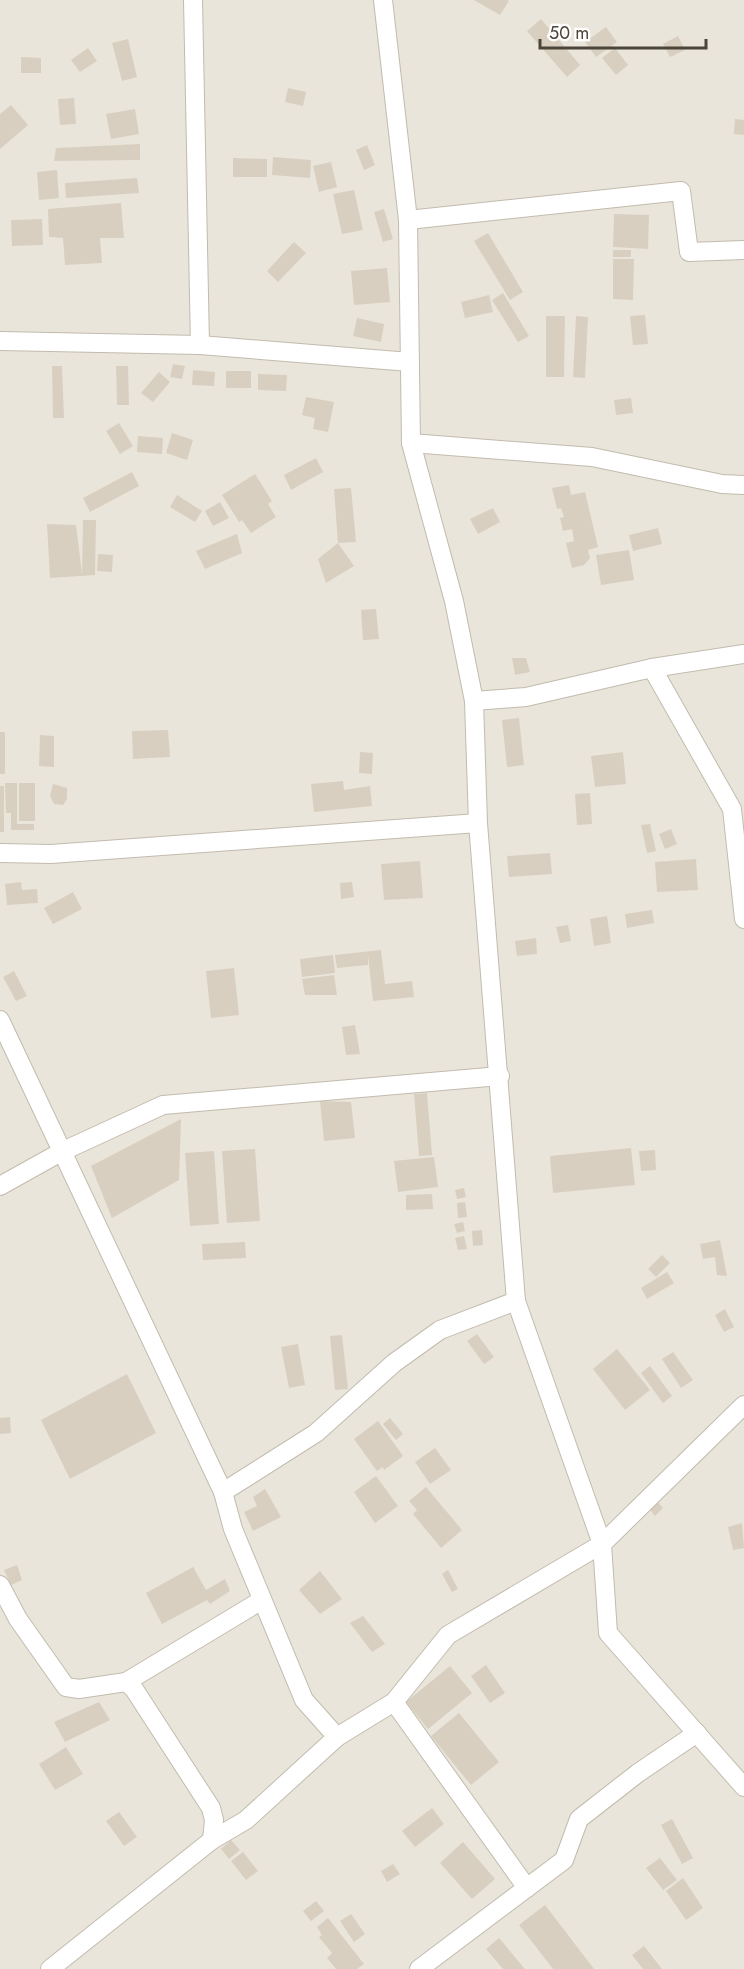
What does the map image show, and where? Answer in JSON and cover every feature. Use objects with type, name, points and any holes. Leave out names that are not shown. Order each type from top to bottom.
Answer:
[{"type":"street","points":[[193,0],[200,345]]},
{"type":"street","points":[[383,0],[408,220],[411,443],[454,601],[474,701],[478,822],[500,1076],[516,1300],[602,1544],[608,1633],[744,1787]]},
{"type":"street","points":[[408,220],[681,191],[689,252],[744,250]]},
{"type":"street","points":[[0,341],[200,345],[410,362]]},
{"type":"street","points":[[411,443],[592,457],[722,484],[744,485]]},
{"type":"street","points":[[474,701],[526,697],[652,668],[744,654]]},
{"type":"street","points":[[652,668],[738,806],[744,919]]},
{"type":"street","points":[[0,853],[51,854],[478,822]]},
{"type":"street","points":[[0,1020],[223,1492],[233,1529],[304,1701],[337,1737]]},
{"type":"street","points":[[0,1186],[61,1152],[162,1105],[500,1076]]},
{"type":"street","points":[[223,1492],[316,1433],[394,1362],[440,1330],[516,1300]]},
{"type":"street","points":[[50,1969],[212,1840],[246,1820],[337,1737],[394,1702],[448,1635],[602,1544],[744,1405]]},
{"type":"street","points":[[0,1585],[18,1619],[66,1687],[79,1689],[126,1682],[262,1600]]},
{"type":"street","points":[[126,1682],[141,1698],[211,1808],[214,1820],[212,1840]]},
{"type":"street","points":[[394,1702],[527,1888]]},
{"type":"street","points":[[419,1969],[564,1860],[579,1819],[638,1773],[697,1733]]},
{"type":"shaded area","points":[[0,0],[744,0],[744,1969],[0,1969]]},
{"type":"building","points":[[474,0],[507,0],[509,1],[500,15]]},
{"type":"building","points":[[541,19],[580,65],[567,77],[527,31]]},
{"type":"building","points":[[606,27],[617,42],[596,57],[585,42]]},
{"type":"building","points":[[678,36],[685,50],[670,57],[663,44]]},
{"type":"building","points":[[128,39],[137,77],[122,81],[112,43]]},
{"type":"building","points":[[88,48],[97,61],[80,72],[71,60]]},
{"type":"building","points":[[615,48],[628,65],[616,75],[602,58]]},
{"type":"building","points":[[21,57],[41,58],[41,73],[21,73]]},
{"type":"building","points":[[288,88],[306,92],[303,106],[285,102]]},
{"type":"building","points":[[74,98],[76,124],[60,125],[58,99]]},
{"type":"building","points":[[11,105],[28,125],[0,149],[0,114]]},
{"type":"building","points":[[135,109],[139,134],[111,139],[106,114]]},
{"type":"building","points":[[735,119],[744,120],[744,135],[734,134]]},
{"type":"building","points":[[140,144],[140,160],[54,161],[56,148]]},
{"type":"building","points":[[367,145],[375,165],[364,170],[356,150]]},
{"type":"building","points":[[273,157],[311,160],[310,178],[272,175]]},
{"type":"building","points":[[233,158],[267,159],[267,177],[233,177]]},
{"type":"building","points":[[331,162],[337,187],[319,192],[313,166]]},
{"type":"building","points":[[57,170],[59,198],[39,200],[37,172]]},
{"type":"building","points":[[137,178],[139,193],[66,198],[65,183]]},
{"type":"building","points":[[354,190],[363,230],[342,234],[333,194]]},
{"type":"building","points":[[121,203],[124,238],[100,238],[102,263],[65,265],[63,238],[49,237],[48,209]]},
{"type":"building","points":[[384,209],[393,239],[383,242],[374,212]]},
{"type":"building","points":[[614,214],[649,215],[648,249],[613,247]]},
{"type":"building","points":[[42,219],[43,245],[12,246],[11,220]]},
{"type":"building","points":[[488,233],[523,292],[510,300],[474,241]]},
{"type":"building","points":[[294,242],[306,253],[278,282],[267,271]]},
{"type":"building","points":[[613,250],[631,250],[631,257],[613,257]]},
{"type":"building","points":[[613,259],[634,259],[633,300],[613,299]]},
{"type":"building","points":[[387,268],[390,302],[354,305],[351,271]]},
{"type":"building","points":[[503,293],[529,336],[518,342],[492,300]]},
{"type":"building","points":[[489,295],[493,312],[465,318],[461,302]]},
{"type":"building","points":[[645,315],[648,344],[633,345],[630,316]]},
{"type":"building","points":[[546,316],[565,316],[564,377],[546,377]]},
{"type":"building","points":[[576,316],[588,317],[585,378],[573,377]]},
{"type":"building","points":[[357,318],[384,324],[381,342],[353,336]]},
{"type":"building","points":[[173,364],[185,366],[182,379],[170,377]]},
{"type":"building","points":[[52,366],[62,366],[64,418],[53,418]]},
{"type":"building","points":[[116,366],[128,366],[129,405],[117,405]]},
{"type":"building","points":[[193,370],[215,372],[214,386],[192,385]]},
{"type":"building","points":[[226,371],[251,371],[251,388],[226,388]]},
{"type":"building","points":[[159,372],[170,382],[153,402],[141,393]]},
{"type":"building","points":[[258,374],[287,375],[286,391],[258,390]]},
{"type":"building","points":[[306,397],[334,402],[328,432],[313,429],[315,418],[302,415]]},
{"type":"building","points":[[631,398],[633,413],[616,415],[614,400]]},
{"type":"building","points":[[119,423],[133,446],[120,454],[106,431]]},
{"type":"building","points":[[172,433],[193,440],[187,460],[166,453]]},
{"type":"building","points":[[138,436],[163,438],[162,454],[137,452]]},
{"type":"building","points":[[316,458],[323,472],[291,490],[284,475]]},
{"type":"building","points":[[132,472],[139,486],[90,512],[83,498]]},
{"type":"building","points":[[255,474],[272,501],[268,504],[276,517],[251,533],[242,520],[239,522],[222,495]]},
{"type":"building","points":[[569,485],[571,495],[585,492],[598,547],[588,550],[590,558],[584,565],[572,568],[566,543],[574,541],[572,529],[563,531],[560,518],[564,517],[561,508],[557,509],[552,488]]},
{"type":"building","points":[[351,488],[356,542],[338,543],[334,489]]},
{"type":"building","points":[[177,495],[202,511],[195,522],[170,507]]},
{"type":"building","points":[[220,502],[229,518],[213,526],[205,511]]},
{"type":"building","points":[[493,508],[500,522],[478,534],[470,519]]},
{"type":"building","points":[[83,520],[96,520],[95,575],[50,578],[47,524],[76,525],[82,574]]},
{"type":"building","points":[[658,528],[662,544],[633,551],[629,535]]},
{"type":"building","points":[[237,534],[242,553],[205,569],[196,551]]},
{"type":"building","points":[[338,543],[354,566],[326,583],[318,559]]},
{"type":"building","points":[[629,550],[634,580],[601,585],[596,555]]},
{"type":"building","points":[[98,554],[113,555],[112,572],[97,571]]},
{"type":"building","points":[[376,609],[379,639],[363,640],[361,610]]},
{"type":"building","points":[[512,658],[526,658],[530,672],[515,675]]},
{"type":"building","points":[[519,718],[524,765],[507,767],[502,720]]},
{"type":"building","points":[[168,730],[170,757],[133,759],[132,731]]},
{"type":"building","points":[[0,732],[5,732],[5,774],[0,774]]},
{"type":"building","points":[[40,735],[54,736],[54,767],[39,766]]},
{"type":"building","points":[[360,752],[373,753],[372,774],[359,773]]},
{"type":"building","points":[[623,752],[626,784],[595,787],[591,756]]},
{"type":"building","points":[[343,781],[344,790],[370,786],[372,806],[314,812],[311,784]]},
{"type":"building","points":[[5,783],[17,783],[17,824],[34,824],[34,830],[11,830],[11,813],[6,813]]},
{"type":"building","points":[[19,783],[35,783],[35,821],[19,821]]},
{"type":"building","points":[[53,784],[67,788],[67,799],[63,805],[54,804],[50,796]]},
{"type":"building","points":[[0,786],[4,786],[4,832],[0,832]]},
{"type":"building","points":[[590,793],[592,824],[577,825],[575,794]]},
{"type":"building","points":[[650,824],[656,851],[647,853],[641,825]]},
{"type":"building","points":[[671,829],[677,844],[665,849],[659,834]]},
{"type":"building","points":[[550,853],[552,874],[509,877],[507,856]]},
{"type":"building","points":[[696,859],[698,890],[657,892],[655,862]]},
{"type":"building","points":[[420,861],[423,898],[384,900],[381,864]]},
{"type":"building","points":[[21,882],[22,890],[37,889],[38,903],[7,905],[5,884]]},
{"type":"building","points":[[352,882],[354,897],[341,899],[340,883]]},
{"type":"building","points":[[73,892],[82,909],[53,924],[44,908]]},
{"type":"building","points":[[652,910],[654,923],[627,928],[625,914]]},
{"type":"building","points":[[607,916],[611,943],[594,946],[590,919]]},
{"type":"building","points":[[568,925],[571,941],[560,943],[556,927]]},
{"type":"building","points":[[536,938],[537,954],[517,956],[515,941]]},
{"type":"building","points":[[381,950],[385,984],[412,981],[414,997],[373,1001],[368,955],[368,965],[337,968],[335,955]]},
{"type":"building","points":[[333,955],[335,973],[302,977],[300,959]]},
{"type":"building","points":[[234,968],[239,1015],[211,1018],[206,971]]},
{"type":"building","points":[[14,971],[27,996],[16,1001],[3,977]]},
{"type":"building","points":[[334,975],[337,995],[305,995],[302,979]]},
{"type":"building","points":[[355,1025],[360,1054],[346,1055],[342,1027]]},
{"type":"building","points":[[427,1093],[432,1155],[419,1156],[414,1094]]},
{"type":"building","points":[[320,1101],[351,1102],[355,1138],[324,1141]]},
{"type":"building","points":[[181,1119],[179,1180],[112,1218],[91,1166]]},
{"type":"building","points":[[631,1148],[635,1185],[553,1193],[550,1156]]},
{"type":"building","points":[[255,1149],[260,1221],[227,1223],[222,1151]]},
{"type":"building","points":[[655,1150],[656,1170],[641,1171],[639,1151]]},
{"type":"building","points":[[214,1151],[219,1224],[190,1226],[185,1153]]},
{"type":"building","points":[[434,1157],[438,1187],[398,1192],[394,1161]]},
{"type":"building","points":[[464,1188],[466,1197],[457,1199],[455,1190]]},
{"type":"building","points":[[432,1194],[433,1209],[406,1210],[406,1195]]},
{"type":"building","points":[[465,1202],[467,1217],[458,1218],[457,1203]]},
{"type":"building","points":[[463,1222],[465,1231],[457,1233],[454,1224]]},
{"type":"building","points":[[482,1230],[483,1245],[473,1246],[472,1231]]},
{"type":"building","points":[[464,1236],[467,1249],[458,1250],[455,1238]]},
{"type":"building","points":[[720,1240],[727,1276],[717,1275],[715,1257],[703,1259],[700,1244]]},
{"type":"building","points":[[245,1242],[246,1258],[203,1260],[202,1244]]},
{"type":"building","points":[[662,1255],[670,1263],[656,1277],[648,1269]]},
{"type":"building","points":[[667,1272],[674,1283],[647,1299],[641,1288]]},
{"type":"building","points":[[725,1309],[734,1327],[724,1332],[715,1315]]},
{"type":"building","points":[[477,1334],[494,1357],[484,1364],[467,1341]]},
{"type":"building","points":[[342,1335],[348,1389],[335,1390],[330,1336]]},
{"type":"building","points":[[298,1344],[305,1385],[289,1388],[281,1347]]},
{"type":"building","points":[[617,1349],[650,1390],[625,1410],[593,1369]]},
{"type":"building","points":[[673,1352],[693,1380],[681,1388],[662,1359]]},
{"type":"building","points":[[650,1366],[672,1396],[663,1403],[641,1373]]},
{"type":"building","points":[[127,1374],[156,1433],[70,1479],[41,1420]]},
{"type":"building","points":[[10,1417],[11,1433],[0,1434],[0,1418]]},
{"type":"building","points":[[390,1418],[403,1434],[396,1440],[383,1424]]},
{"type":"building","points":[[378,1421],[403,1456],[384,1470],[383,1467],[377,1471],[354,1439]]},
{"type":"building","points":[[435,1448],[451,1470],[430,1484],[415,1462]]},
{"type":"building","points":[[376,1476],[398,1506],[375,1523],[354,1492]]},
{"type":"building","points":[[426,1487],[462,1530],[441,1548],[413,1514],[417,1510],[409,1501]]},
{"type":"building","points":[[265,1489],[281,1517],[253,1531],[244,1512],[257,1506],[253,1497]]},
{"type":"building","points":[[656,1500],[663,1508],[655,1516],[648,1507]]},
{"type":"building","points":[[742,1523],[744,1548],[733,1550],[728,1527]]},
{"type":"building","points":[[17,1565],[22,1580],[11,1585],[4,1570]]},
{"type":"building","points":[[193,1567],[206,1590],[225,1579],[230,1591],[210,1604],[207,1600],[162,1624],[146,1593]]},
{"type":"building","points":[[448,1570],[458,1589],[452,1592],[442,1574]]},
{"type":"building","points":[[320,1571],[342,1599],[320,1614],[299,1590]]},
{"type":"building","points":[[363,1616],[385,1644],[372,1652],[350,1623]]},
{"type":"building","points":[[486,1665],[505,1693],[490,1703],[471,1676]]},
{"type":"building","points":[[450,1666],[472,1693],[428,1729],[406,1702]]},
{"type":"building","points":[[99,1702],[110,1720],[65,1742],[54,1722]]},
{"type":"building","points":[[459,1713],[499,1762],[471,1785],[431,1736]]},
{"type":"building","points":[[66,1747],[83,1774],[55,1790],[39,1764]]},
{"type":"building","points":[[432,1808],[444,1824],[415,1847],[402,1831]]},
{"type":"building","points":[[119,1812],[137,1837],[124,1846],[106,1821]]},
{"type":"building","points":[[672,1819],[693,1858],[682,1864],[661,1825]]},
{"type":"building","points":[[231,1840],[240,1850],[229,1859],[221,1849]]},
{"type":"building","points":[[463,1842],[495,1879],[472,1899],[440,1863]]},
{"type":"building","points":[[243,1852],[258,1871],[246,1880],[231,1861]]},
{"type":"building","points":[[660,1858],[677,1880],[663,1890],[646,1868]]},
{"type":"building","points":[[393,1864],[400,1874],[387,1882],[381,1871]]},
{"type":"building","points":[[683,1878],[703,1908],[686,1920],[666,1891]]},
{"type":"building","points":[[316,1901],[324,1911],[311,1921],[303,1911]]},
{"type":"building","points":[[545,1905],[594,1969],[553,1969],[519,1925]]},
{"type":"building","points":[[351,1914],[365,1934],[354,1942],[340,1921]]},
{"type":"building","points":[[328,1918],[364,1964],[357,1969],[336,1969],[327,1958],[332,1953],[319,1937],[322,1935],[317,1927]]},
{"type":"building","points":[[499,1938],[525,1969],[503,1969],[486,1949]]},
{"type":"building","points":[[644,1946],[662,1969],[643,1969],[632,1955]]}]
